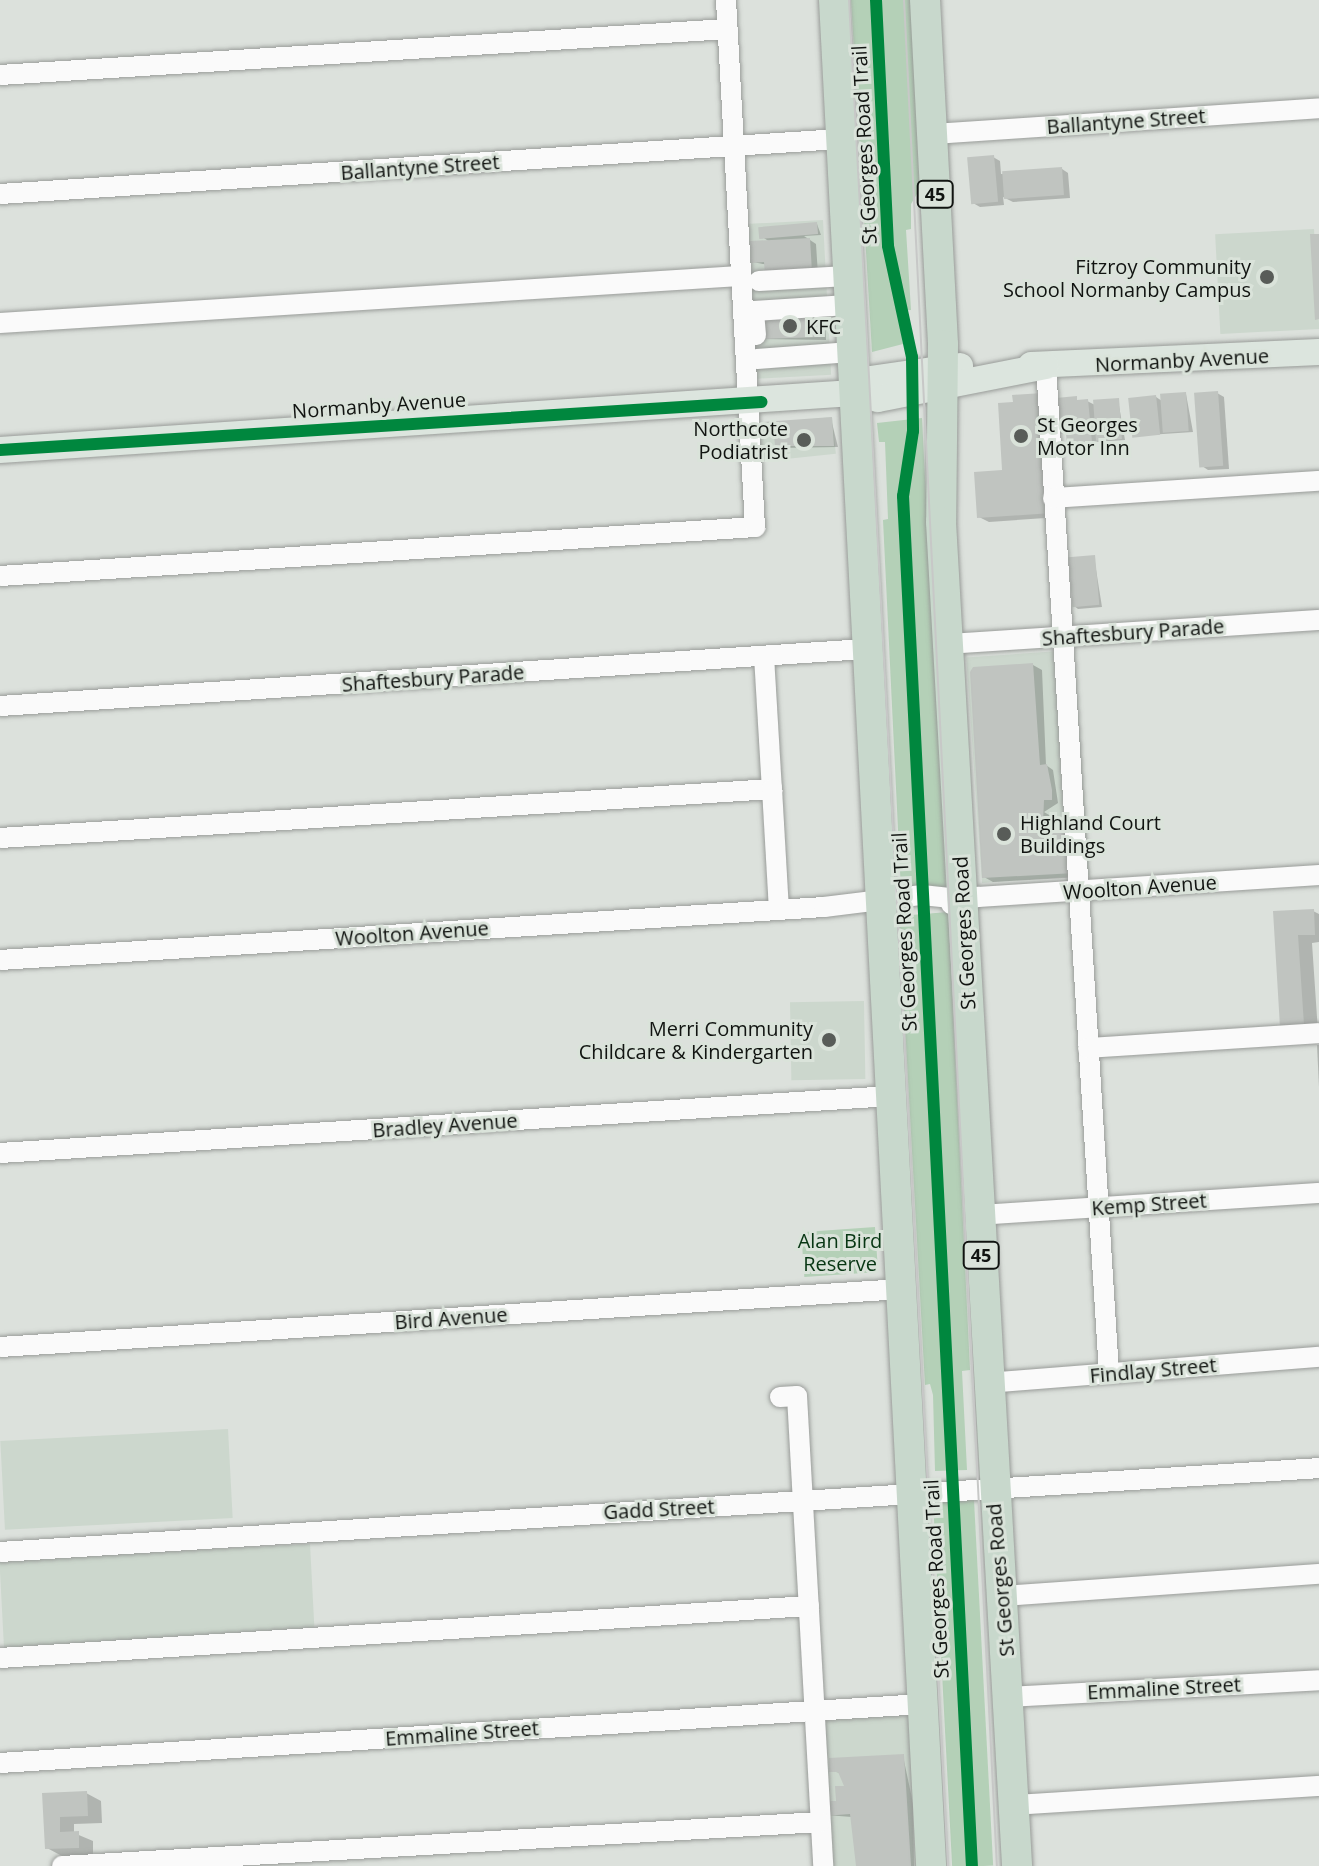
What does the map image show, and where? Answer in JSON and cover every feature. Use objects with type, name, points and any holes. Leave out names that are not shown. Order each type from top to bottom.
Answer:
[{"type":"highway","points":[[834,0],[931,1866]]},
{"type":"highway","name":"St Georges Road","points":[[925,0],[943,378],[941,499],[948,644],[992,1488],[1002,1596],[1017,1866]]},
{"type":"main road","name":"Normanby Avenue","points":[[0,450],[754,403],[853,393],[878,399],[943,378],[1046,366],[1319,352]]},
{"type":"street","points":[[0,576],[755,527],[750,278],[732,147],[726,0]]},
{"type":"street","points":[[0,75],[727,29]]},
{"type":"street","name":"Ballantyne Street","points":[[932,134],[1319,108]]},
{"type":"street","name":"Ballantyne Street","points":[[0,194],[840,139]]},
{"type":"street","points":[[0,323],[750,278],[848,291]]},
{"type":"street","points":[[754,403],[757,359],[754,311],[848,291]]},
{"type":"street","points":[[757,359],[851,352]]},
{"type":"street","points":[[1046,366],[1109,1373]]},
{"type":"street","points":[[1053,498],[1319,481]]},
{"type":"street","name":"Shaftesbury Parade","points":[[948,644],[1319,620]]},
{"type":"street","name":"Shaftesbury Parade","points":[[0,706],[866,649]]},
{"type":"street","points":[[764,656],[779,910]]},
{"type":"street","points":[[0,838],[772,789]]},
{"type":"street","name":"Woolton Avenue","points":[[0,960],[824,907],[942,907],[961,899],[1319,875]]},
{"type":"street","points":[[1088,1048],[1319,1033]]},
{"type":"street","name":"Bradley Avenue","points":[[0,1153],[891,1096]]},
{"type":"street","name":"Kemp Street","points":[[979,1215],[1319,1193]]},
{"type":"street","name":"Bird Avenue","points":[[0,1347],[901,1289]]},
{"type":"street","name":"Findlay Street","points":[[987,1383],[1319,1357]]},
{"type":"street","points":[[780,1397],[797,1396],[823,1866]]},
{"type":"street","name":"Gadd Street","points":[[0,1552],[1319,1468]]},
{"type":"street","points":[[1002,1596],[1319,1574]]},
{"type":"street","points":[[0,1658],[809,1606]]},
{"type":"street","name":"Emmaline Street","points":[[1008,1697],[1319,1680]]},
{"type":"street","name":"Emmaline Street","points":[[0,1763],[923,1704]]},
{"type":"street","points":[[1014,1805],[1319,1786]]},
{"type":"street","points":[[62,1866],[820,1822]]},
{"type":"shaded area","points":[[823,220],[831,375],[748,379],[740,224]]},
{"type":"shaded area","name":"Fitzroy Community School Normanby Campus","points":[[1314,229],[1319,329],[1220,334],[1215,234]]},
{"type":"shaded area","points":[[832,417],[836,454],[748,463],[744,426]]},
{"type":"shaded area","points":[[1074,650],[1090,875],[982,883],[966,658]]},
{"type":"shaded area","name":"Merri Community Childcare & Kindergarten","points":[[864,1001],[865,1079],[791,1080],[790,1002]]},
{"type":"shaded area","points":[[228,1429],[233,1518],[5,1530],[0,1441]]},
{"type":"shaded area","points":[[310,1544],[315,1633],[4,1649],[0,1560]]},
{"type":"shaded area","points":[[911,1714],[916,1866],[818,1866],[813,1717]]},
{"type":"green space","points":[[851,0],[918,0],[921,187],[911,204],[911,229],[906,230],[911,310],[899,311],[903,344],[872,352]]},
{"type":"green space","points":[[922,418],[946,889],[901,891],[883,520],[888,519],[885,442],[879,442],[877,423]]},
{"type":"green space","points":[[948,912],[970,1370],[962,1371],[967,1470],[935,1471],[933,1395],[930,1384],[925,1385],[899,916]]},
{"type":"green space","name":"Alan Bird Reserve","points":[[875,1227],[878,1272],[804,1277],[801,1232]]},
{"type":"green space","points":[[974,1500],[993,1865],[952,1866],[933,1502]]},
{"type":"building","points":[[994,155],[998,202],[971,204],[967,157]]},
{"type":"building","points":[[1062,167],[1064,195],[1004,199],[1002,171]]},
{"type":"building","points":[[817,222],[818,234],[759,239],[758,227]]},
{"type":"building","points":[[1310,234],[1319,234],[1319,319],[1315,320]]},
{"type":"building","points":[[810,238],[812,272],[765,275],[764,262],[751,263],[750,241]]},
{"type":"building","name":"KFC","points":[[819,311],[820,337],[761,339],[760,313]]},
{"type":"building","points":[[1218,391],[1223,466],[1199,467],[1194,393]]},
{"type":"building","points":[[1186,392],[1189,431],[1163,433],[1160,394]]},
{"type":"building","points":[[1043,393],[1052,513],[977,518],[974,472],[1002,470],[998,403],[1013,402],[1012,395]]},
{"type":"building","points":[[1156,395],[1160,435],[1132,438],[1128,398]]},
{"type":"building","points":[[1077,396],[1077,400],[1088,399],[1092,442],[1067,445],[1066,433],[1060,434],[1056,398]]},
{"type":"building","points":[[1119,398],[1122,439],[1096,441],[1093,400]]},
{"type":"building","points":[[832,417],[834,446],[775,446],[774,434],[764,435],[763,422]]},
{"type":"building","points":[[1095,555],[1099,605],[1072,607],[1068,557]]},
{"type":"building","points":[[1033,663],[1040,765],[1047,764],[1052,790],[1052,800],[1044,800],[1043,824],[1072,822],[1075,873],[982,878],[970,672],[973,667]]},
{"type":"building","points":[[1314,909],[1315,935],[1298,935],[1304,1025],[1280,1027],[1273,911]]},
{"type":"building","points":[[904,1754],[911,1866],[856,1866],[850,1814],[824,1816],[824,1801],[836,1801],[835,1786],[844,1786],[838,1772],[829,1772],[829,1758]]},
{"type":"building","points":[[87,1791],[88,1816],[60,1817],[60,1832],[79,1831],[79,1848],[45,1849],[42,1793]]},
{"type":"tram line","points":[[849,0],[948,1866]]},
{"type":"tram line","points":[[904,0],[997,1866]]},
{"type":"cycle path","name":"St Georges Road Trail","points":[[876,0],[888,246],[912,357],[913,431],[903,496],[972,1866]]},
{"type":"cycle path","points":[[0,450],[761,402]]},
{"type":"place","name":"Fitzroy Community School Normanby Campus","points":[[1267,277]]},
{"type":"place","name":"KFC","points":[[790,326]]},
{"type":"place","name":"St Georges Motor Inn","points":[[1021,436]]},
{"type":"place","name":"Northcote Podiatrist","points":[[804,440]]},
{"type":"place","name":"Highland Court Buildings","points":[[1004,834]]},
{"type":"place","name":"Merri Community Childcare & Kindergarten","points":[[829,1040]]}]
